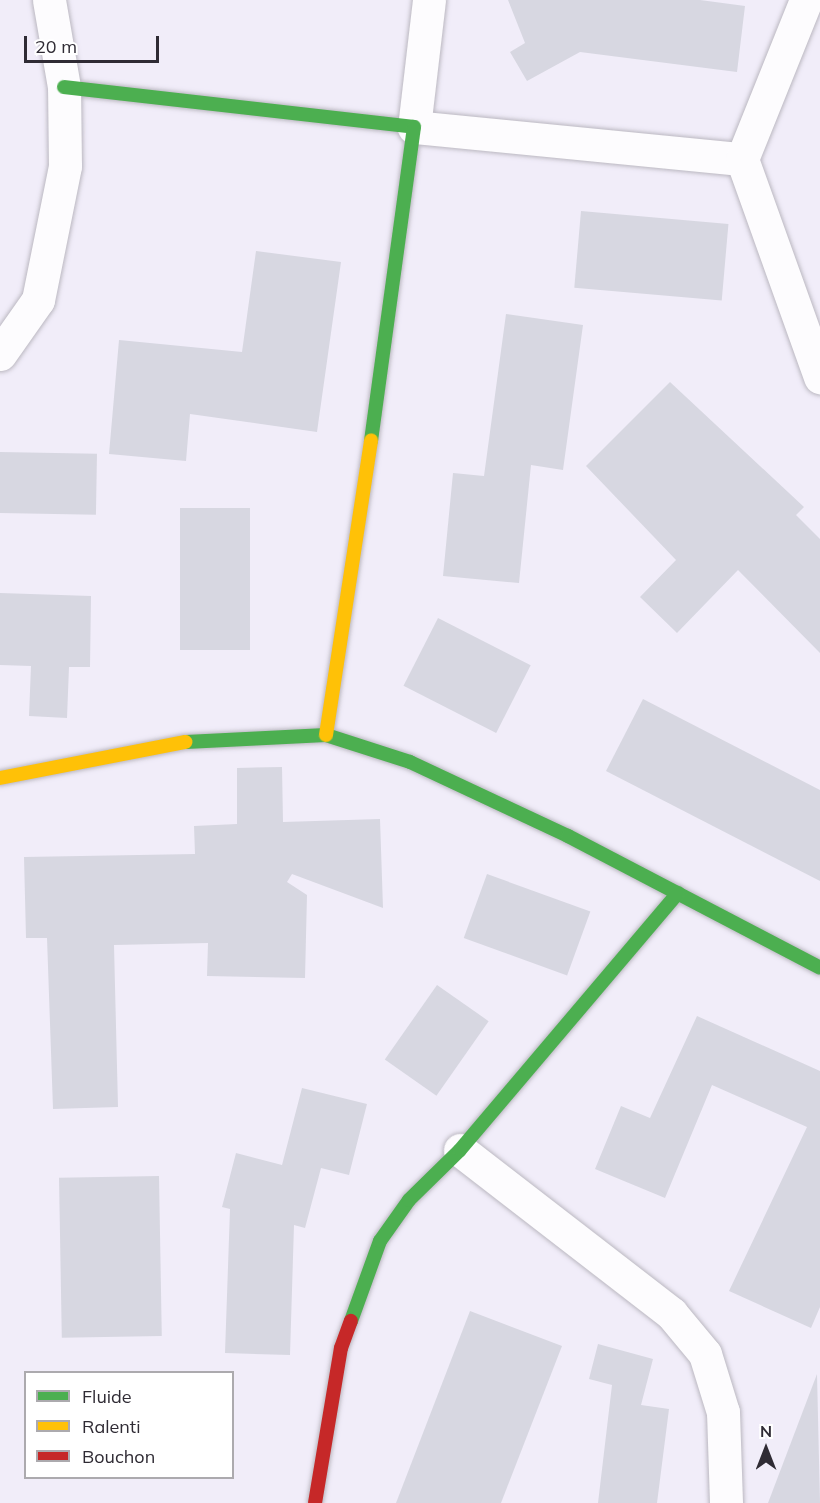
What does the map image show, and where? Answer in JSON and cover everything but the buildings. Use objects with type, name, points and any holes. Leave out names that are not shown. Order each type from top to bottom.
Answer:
[{"type":"street","points":[[0,354],[38,300],[64,166],[64,87],[49,0]]},
{"type":"street","points":[[326,735],[355,560],[429,0]]},
{"type":"street","points":[[806,0],[742,159],[820,377]]},
{"type":"street","points":[[64,87],[414,127],[742,159]]},
{"type":"street","points":[[0,778],[180,742],[326,735],[410,762],[678,893],[820,968]]},
{"type":"street","points":[[315,1503],[341,1348],[380,1241],[409,1200],[460,1150],[678,893]]},
{"type":"street","points":[[460,1150],[671,1313],[705,1354],[723,1412],[726,1503]]},
{"type":"traffic: fast","points":[[64,87],[414,127],[371,440]]},
{"type":"traffic: fast","points":[[186,742],[326,735],[410,762],[568,836],[820,968]]},
{"type":"traffic: fast","points":[[351,1321],[380,1241],[409,1200],[460,1150],[678,893]]},
{"type":"traffic: slow","points":[[326,735],[371,440]]},
{"type":"traffic: slow","points":[[0,778],[186,742]]},
{"type":"traffic: jam","points":[[315,1503],[341,1348],[351,1321]]}]
